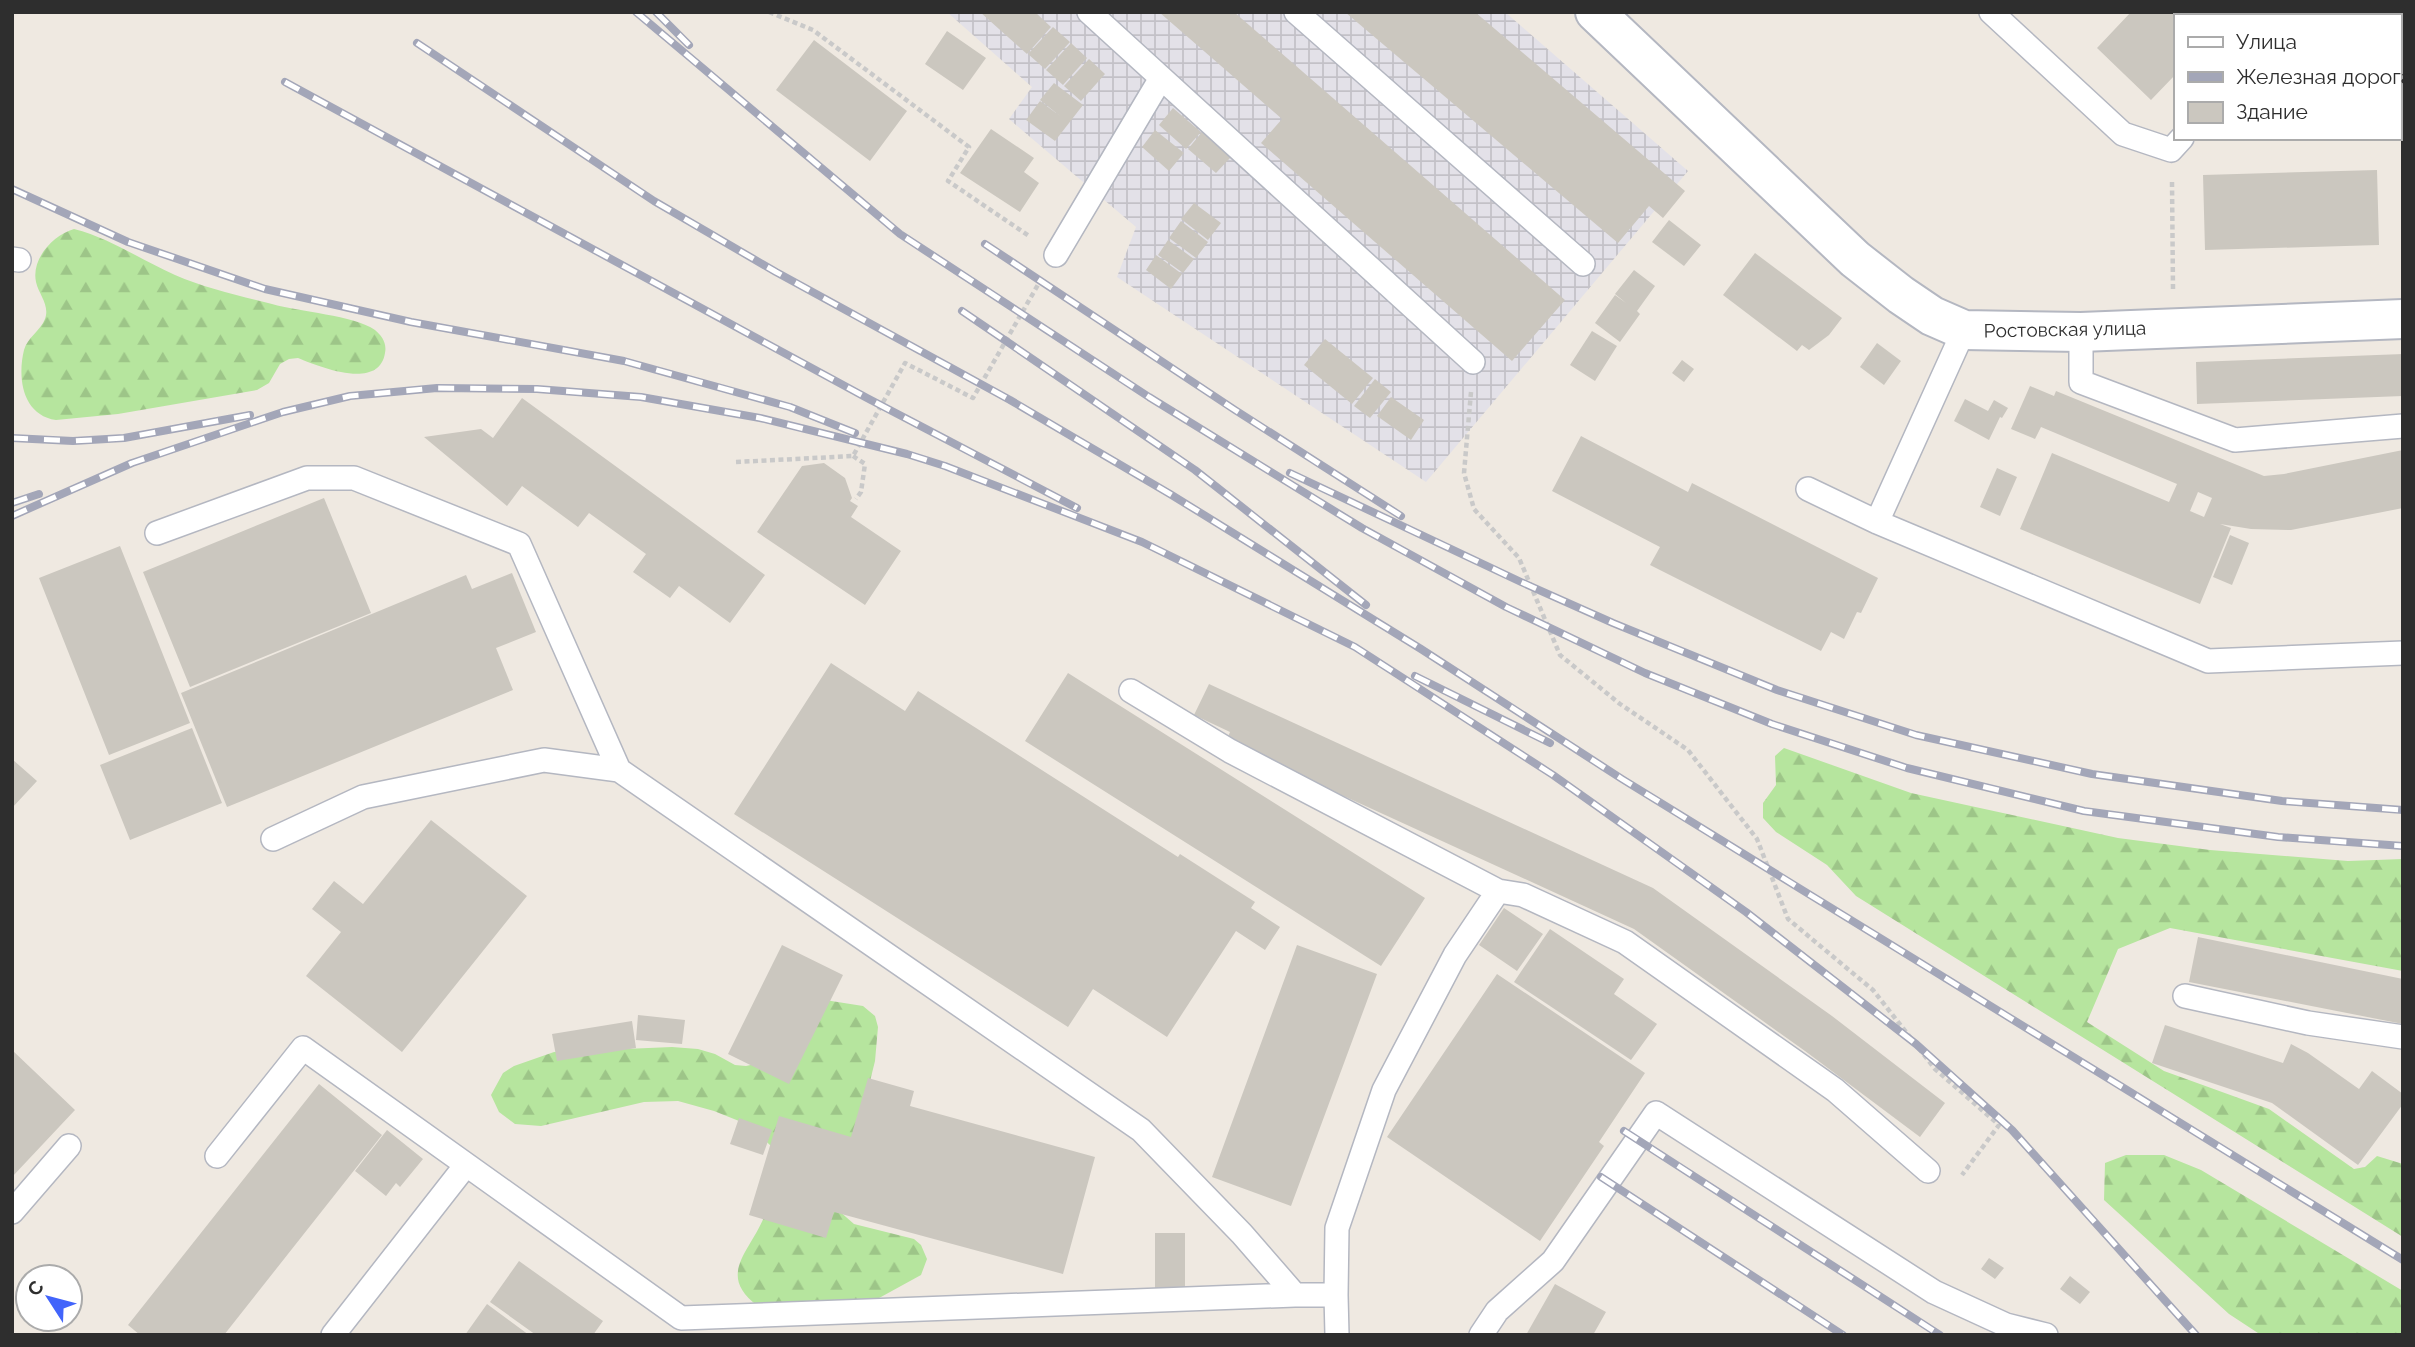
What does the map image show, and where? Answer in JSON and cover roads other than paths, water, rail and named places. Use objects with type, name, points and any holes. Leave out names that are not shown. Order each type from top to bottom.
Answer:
[{"type":"street","name":"Ростовская улица","points":[[1599,13],[1855,259],[1932,316],[1964,330],[2081,332],[2403,319]]},
{"type":"lane","points":[[1089,12],[1473,362]]},
{"type":"lane","points":[[1296,12],[1583,264]]},
{"type":"lane","points":[[1990,12],[2123,134],[2177,144]]},
{"type":"lane","points":[[1056,255],[1161,78]]},
{"type":"lane","points":[[1877,522],[1964,330]]},
{"type":"lane","points":[[2081,332],[2081,382],[2235,440],[2403,426]]},
{"type":"lane","points":[[156,533],[307,478],[354,478],[519,544],[619,770]]},
{"type":"lane","points":[[1808,489],[1877,522],[2208,661],[2403,653]]},
{"type":"lane","points":[[1131,691],[1230,751],[1498,891],[1523,895],[1625,942],[1835,1090],[1928,1171]]},
{"type":"lane","points":[[273,839],[363,797],[544,760],[619,770],[1141,1130],[1242,1234],[1295,1295]]},
{"type":"lane","points":[[1337,1335],[1337,1228],[1384,1090],[1455,955],[1498,891]]},
{"type":"lane","points":[[2185,996],[2308,1023],[2403,1037]]},
{"type":"lane","points":[[217,1156],[303,1048],[681,1318],[1336,1295]]},
{"type":"lane","points":[[1480,1335],[1497,1311],[1553,1261],[1656,1112],[1934,1292],[2006,1325],[2046,1335]]},
{"type":"lane","points":[[12,1212],[69,1146]]},
{"type":"lane","points":[[333,1335],[466,1165]]},
{"type":"railway","points":[[636,12],[900,234],[1149,397],[1362,528],[1506,607],[1645,673],[1772,724],[1907,768],[2084,811],[2278,837],[2403,846]]},
{"type":"railway","points":[[656,12],[689,45]]},
{"type":"railway","points":[[417,43],[654,201],[776,272],[1010,400],[1170,494],[1421,649],[1622,779],[2403,1260]]},
{"type":"railway","points":[[285,82],[867,398],[1077,508]]},
{"type":"railway","points":[[12,189],[128,242],[265,289],[411,322],[624,361],[790,407],[855,433]]},
{"type":"railway","points":[[985,244],[1235,410],[1401,516]]},
{"type":"railway","points":[[962,311],[1195,470],[1366,605]]},
{"type":"railway","points":[[12,516],[132,463],[283,412],[350,396],[437,388],[537,389],[641,397],[760,418],[945,466],[1142,542],[1355,647],[1553,775],[1746,912],[1916,1044],[2012,1130],[2196,1335]]},
{"type":"railway","points":[[12,438],[73,441],[124,438],[250,415]]},
{"type":"railway","points":[[1290,473],[1613,623],[1777,690],[1916,735],[2092,774],[2282,801],[2403,810]]},
{"type":"railway","points":[[12,503],[39,494]]},
{"type":"railway","points":[[1415,676],[1550,743]]},
{"type":"railway","points":[[1624,1131],[1940,1335]]},
{"type":"railway","points":[[1601,1177],[1843,1335]]}]
